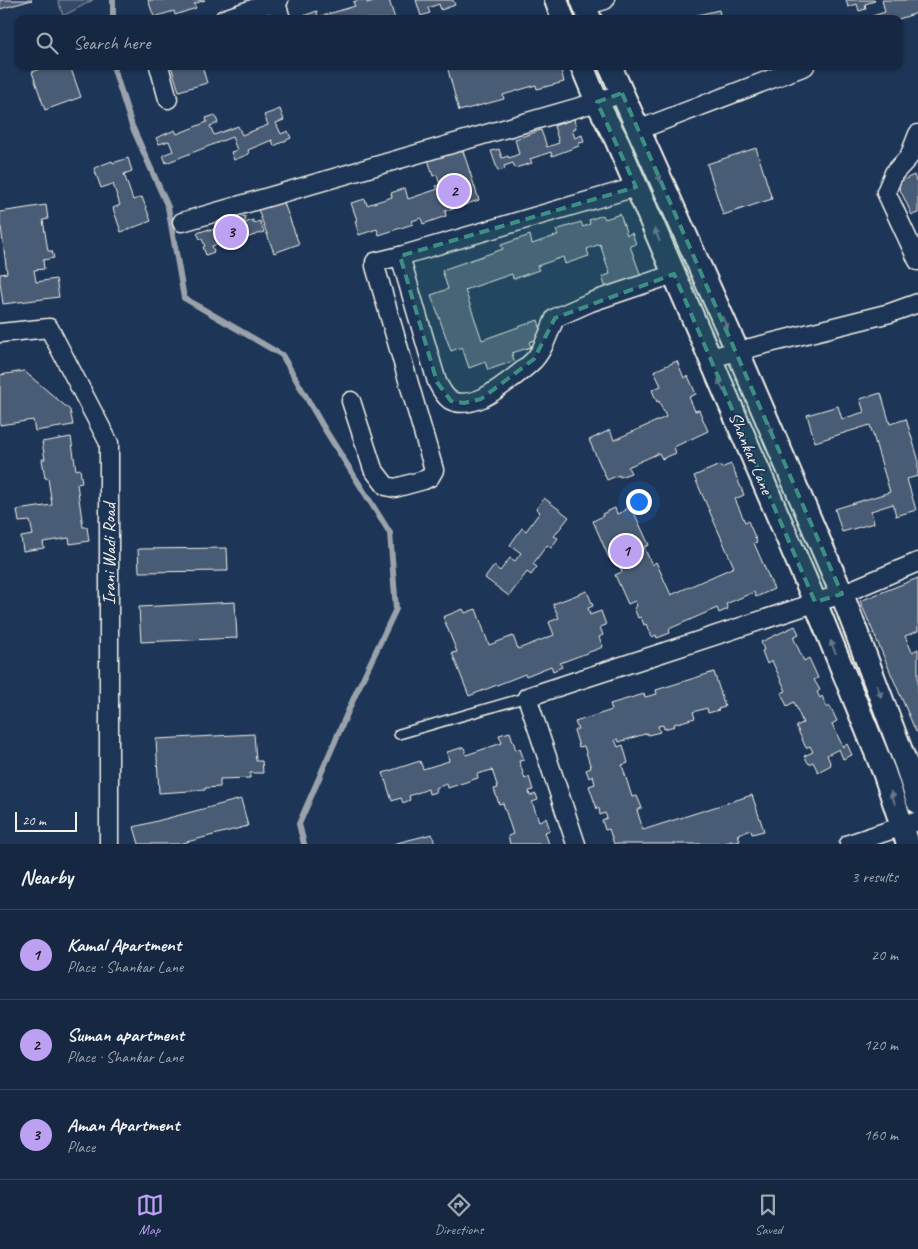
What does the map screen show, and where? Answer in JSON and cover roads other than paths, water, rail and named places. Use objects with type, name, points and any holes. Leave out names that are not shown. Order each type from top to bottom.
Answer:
[{"type":"street","points":[[235,15],[276,0],[280,15]]},
{"type":"street","points":[[556,0],[562,15]]},
{"type":"street","points":[[160,70],[168,98]]},
{"type":"street","name":"Shankar Lane","points":[[584,70],[597,102],[616,139],[815,602],[880,763],[910,830]]},
{"type":"street","name":"Shankar Lane","points":[[612,70],[737,350],[842,594],[909,764],[918,802]]},
{"type":"street","points":[[638,130],[795,70]]},
{"type":"street","points":[[182,222],[597,102],[622,93]]},
{"type":"street","points":[[918,134],[909,157],[894,173],[886,192],[918,261]]},
{"type":"street","points":[[351,401],[374,469],[386,486],[395,488],[430,477],[434,470],[375,266],[376,262],[636,187]]},
{"type":"street","points":[[400,256],[437,382],[451,401],[464,403],[482,398],[506,382],[534,359],[546,341],[555,318],[591,302],[674,274]]},
{"type":"street","points":[[710,358],[890,313],[918,303]]},
{"type":"street","name":"Irani Wadi Road","points":[[0,333],[49,328],[109,442],[109,844]]},
{"type":"street","points":[[576,844],[527,697],[842,594],[918,562]]},
{"type":"street","points":[[849,844],[910,830]]},
{"type":"lane","points":[[399,734],[527,697]]},
{"type":"waterway","points":[[113,0],[113,15]]},
{"type":"waterway","points":[[114,70],[132,126],[168,207],[184,298],[282,355],[324,428],[390,533],[396,609],[356,693],[299,824],[304,844]]},
{"type":"place","name":"Suman apartment","points":[[454,191]]},
{"type":"place","name":"Aman Apartment","points":[[231,232]]},
{"type":"place","name":"Kamal Apartment","points":[[626,551]]}]
